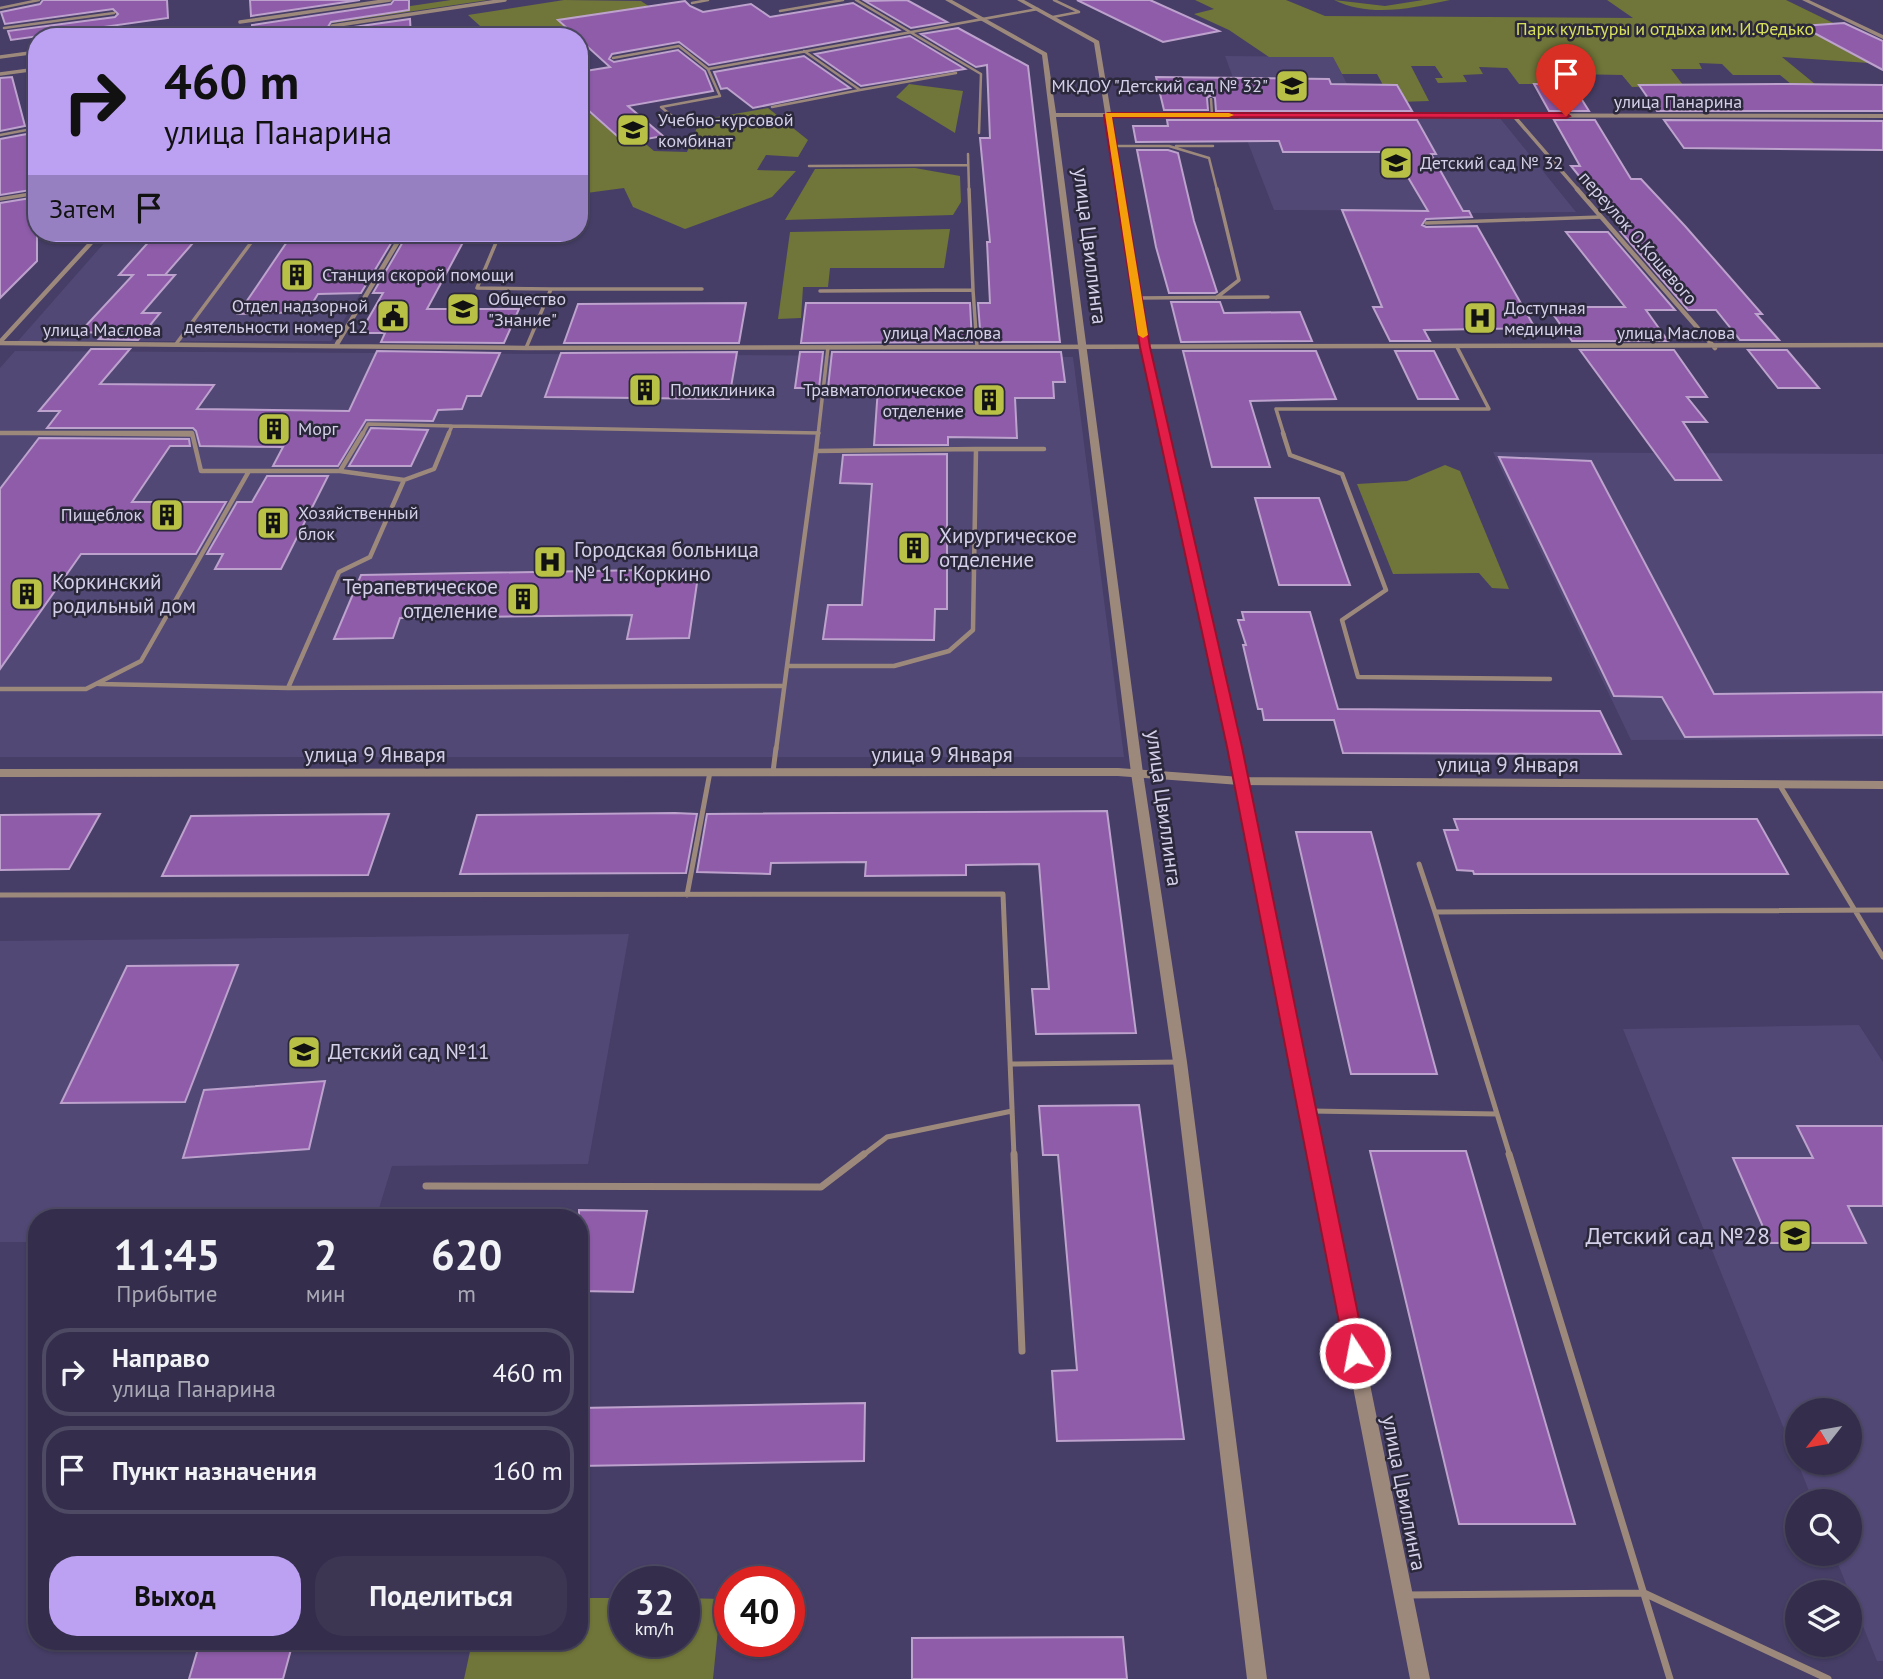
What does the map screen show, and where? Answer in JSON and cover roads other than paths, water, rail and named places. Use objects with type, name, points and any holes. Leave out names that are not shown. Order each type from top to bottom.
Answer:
[{"type":"street","points":[[240,22],[390,0]]},
{"type":"street","points":[[332,26],[505,0]]},
{"type":"street","name":"улица Цвиллинга","points":[[948,0],[1045,54],[1137,773],[1180,1062],[1257,1679]]},
{"type":"street","name":"улица Цвиллинга","points":[[1020,0],[1097,42],[1145,347],[1240,781],[1420,1679]]},
{"type":"street","points":[[1805,0],[1883,37]]},
{"type":"street","points":[[0,57],[28,53]]},
{"type":"street","points":[[0,75],[28,70]]},
{"type":"street","name":"улица Панарина","points":[[1052,115],[1883,116]]},
{"type":"street","name":"переулок О.Кошевого","points":[[1513,115],[1715,348]]},
{"type":"street","points":[[0,343],[92,242]]},
{"type":"street","points":[[337,344],[399,242]]},
{"type":"street","name":"улица Маслова","points":[[0,343],[337,344],[526,348],[1715,348],[1883,345]]},
{"type":"street","name":"улица 9 Января","points":[[0,773],[1137,773],[1240,781],[1883,785]]},
{"type":"lane","points":[[0,8],[39,0]]},
{"type":"lane","points":[[692,3],[708,0]]},
{"type":"lane","points":[[780,11],[843,0]]},
{"type":"lane","points":[[856,0],[981,74],[979,133]]},
{"type":"lane","points":[[1053,17],[1079,12],[1054,0]]},
{"type":"lane","points":[[708,69],[1038,9]]},
{"type":"lane","points":[[1,28],[114,13]]},
{"type":"lane","points":[[613,58],[679,46],[708,69],[720,96],[661,107],[683,125]]},
{"type":"lane","points":[[804,51],[860,90]]},
{"type":"lane","points":[[772,107],[956,73]]},
{"type":"lane","points":[[1211,99],[1212,115]]},
{"type":"lane","points":[[0,135],[28,130]]},
{"type":"lane","points":[[1113,146],[1213,146]]},
{"type":"lane","points":[[1169,146],[1209,158],[1239,279],[1216,298]]},
{"type":"lane","points":[[968,154],[977,347]]},
{"type":"lane","points":[[809,166],[968,165]]},
{"type":"lane","points":[[0,199],[28,194]]},
{"type":"lane","points":[[1426,223],[1601,217]]},
{"type":"lane","points":[[176,344],[252,242]]},
{"type":"lane","points":[[496,242],[477,288],[702,289]]},
{"type":"lane","points":[[526,348],[551,289]]},
{"type":"lane","points":[[820,291],[973,290]]},
{"type":"lane","points":[[1137,298],[1268,297]]},
{"type":"lane","points":[[773,772],[817,451],[828,347]]},
{"type":"lane","points":[[1457,347],[1489,409],[1276,409],[1290,455],[1342,474],[1386,590],[1342,620],[1358,677],[1550,679]]},
{"type":"lane","points":[[340,471],[368,424],[819,433]]},
{"type":"lane","points":[[0,433],[192,433],[201,471],[340,471],[404,481],[433,469],[452,425]]},
{"type":"lane","points":[[787,666],[894,666],[949,652],[973,630],[976,449]]},
{"type":"lane","points":[[817,451],[1044,449]]},
{"type":"lane","points":[[0,689],[86,689],[141,661],[249,471]]},
{"type":"lane","points":[[288,688],[339,572],[370,557],[404,481]]},
{"type":"lane","points":[[97,684],[288,688],[784,686]]},
{"type":"lane","points":[[687,895],[710,772]]},
{"type":"lane","points":[[1779,785],[1883,957]]},
{"type":"lane","points":[[1419,864],[1670,1679]]},
{"type":"lane","points":[[0,895],[1003,894],[1021,1351]]},
{"type":"lane","points":[[1434,912],[1883,910]]},
{"type":"lane","points":[[1010,1064],[1180,1062]]},
{"type":"lane","points":[[426,1186],[821,1187],[887,1137],[1012,1111]]},
{"type":"lane","points":[[1307,1111],[1497,1114]]},
{"type":"lane","points":[[1404,1595],[1644,1593],[1828,1679]]},
{"type":"place","name":"МКДОУ \"Детский сад № 32\"","points":[[1292,86]]},
{"type":"place","name":"Учебно-курсовой комбинат","points":[[633,130]]},
{"type":"place","name":"Детский сад № 32","points":[[1396,163]]},
{"type":"place","name":"Станция скорой помощи","points":[[297,275]]},
{"type":"place","name":"Общество \"Знание\"","points":[[463,309]]},
{"type":"place","name":"Отдел надзорной деятельности номер 12","points":[[393,316]]},
{"type":"place","name":"Доступная медицина","points":[[1480,318]]},
{"type":"place","name":"Поликлиника","points":[[645,390]]},
{"type":"place","name":"Травматологическое отделение","points":[[989,400]]},
{"type":"place","name":"Морг","points":[[274,429]]},
{"type":"place","name":"Пищеблок","points":[[167,515]]},
{"type":"place","name":"Хозяйственный блок","points":[[273,523]]},
{"type":"place","name":"Хирургическое отделение","points":[[914,548]]},
{"type":"place","name":"Городская больница № 1 г. Коркино","points":[[550,562]]},
{"type":"place","name":"Коркинский родильный дом","points":[[27,594]]},
{"type":"place","name":"Терапевтическое отделение","points":[[523,599]]},
{"type":"place","name":"Детский сад №11","points":[[304,1052]]},
{"type":"place","name":"Детский сад №28","points":[[1795,1236]]},
{"type":"park label","name":"Парк культуры и отдыха им. И.Федько","points":[[1665,29]]}]
